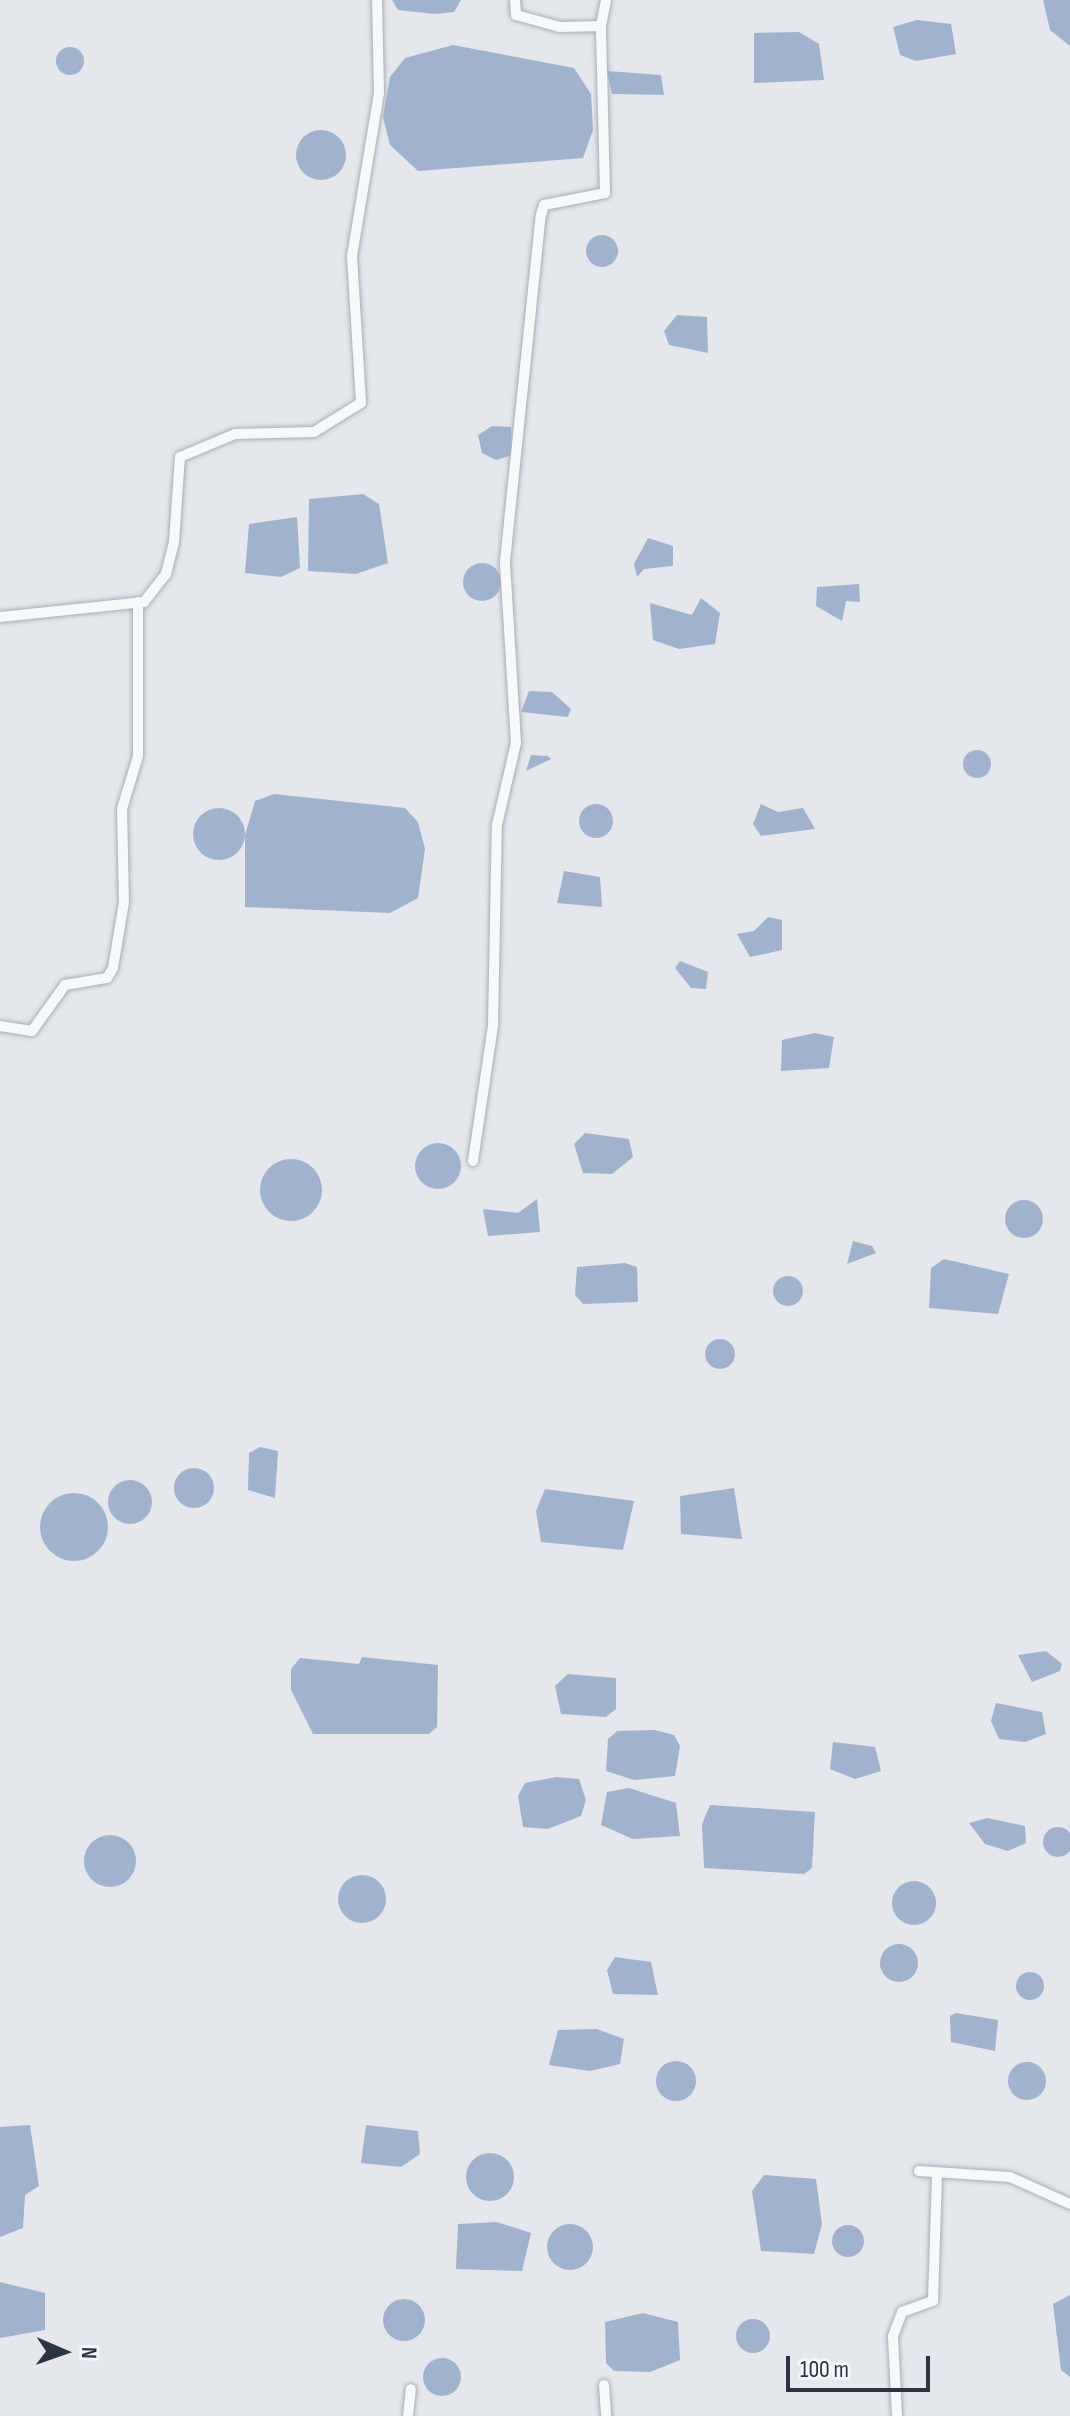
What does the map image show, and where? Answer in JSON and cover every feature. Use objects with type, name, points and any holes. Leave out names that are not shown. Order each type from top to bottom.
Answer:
[{"type":"street","points":[[0,617],[138,602],[166,574],[180,457],[235,434],[314,432],[361,403],[352,256],[379,93],[377,0]]},
{"type":"street","points":[[515,0],[516,15],[528,20],[601,26]]},
{"type":"street","points":[[473,1161],[493,1025],[497,825],[516,743],[505,561],[541,215],[544,205],[605,193],[601,26],[606,0]]},
{"type":"street","points":[[0,1026],[32,1031],[65,985],[107,978],[113,968],[124,902],[122,809],[139,744],[138,602]]},
{"type":"street","points":[[919,2171],[937,2175],[1010,2177],[1070,2204]]},
{"type":"street","points":[[897,2416],[893,2336],[902,2312],[933,2301],[937,2175]]},
{"type":"street","points":[[604,2385],[606,2416]]},
{"type":"street","points":[[408,2416],[411,2389]]},
{"type":"water","points":[[392,0],[461,0],[454,12],[435,14],[398,10]]},
{"type":"water","points":[[1043,0],[1070,0],[1070,46],[1050,30]]},
{"type":"water","points":[[917,20],[951,24],[956,54],[916,61],[900,55],[893,27]]},
{"type":"water","points":[[799,32],[819,44],[824,80],[754,83],[754,33]]},
{"type":"water","points":[[453,45],[574,68],[591,94],[593,130],[583,158],[418,171],[390,145],[383,117],[390,77],[405,58]]},
{"type":"water","points":[[70,47],[80,51],[84,61],[80,71],[70,75],[60,71],[56,61],[60,51]]},
{"type":"water","points":[[607,71],[661,75],[664,95],[612,94]]},
{"type":"water","points":[[321,130],[339,137],[346,155],[339,173],[321,180],[303,173],[296,155],[303,137]]},
{"type":"water","points":[[602,235],[613,240],[618,251],[613,262],[602,267],[591,262],[586,251],[591,240]]},
{"type":"water","points":[[677,315],[707,317],[708,353],[669,345],[664,331]]},
{"type":"water","points":[[492,426],[511,427],[512,455],[496,460],[482,453],[478,435]]},
{"type":"water","points":[[363,494],[379,504],[388,563],[356,574],[308,571],[309,499]]},
{"type":"water","points":[[297,517],[300,568],[281,577],[245,573],[249,524]]},
{"type":"water","points":[[648,538],[673,546],[673,566],[644,569],[637,577],[634,564]]},
{"type":"water","points":[[482,563],[496,568],[501,582],[496,596],[482,601],[468,596],[463,582],[468,568]]},
{"type":"water","points":[[859,584],[860,602],[846,601],[842,621],[816,606],[817,587]]},
{"type":"water","points":[[701,598],[720,613],[715,644],[679,649],[653,640],[650,603],[692,615]]},
{"type":"water","points":[[529,691],[552,692],[571,709],[568,717],[521,712]]},
{"type":"water","points":[[977,750],[987,754],[991,764],[987,774],[977,778],[967,774],[963,764],[967,754]]},
{"type":"water","points":[[531,755],[548,756],[551,759],[526,771]]},
{"type":"water","points":[[274,794],[405,808],[418,822],[425,849],[418,898],[390,913],[245,907],[245,835],[255,801]]},
{"type":"water","points":[[596,804],[608,809],[613,821],[608,833],[596,838],[584,833],[579,821],[584,809]]},
{"type":"water","points":[[761,804],[778,812],[803,808],[815,829],[761,836],[753,824]]},
{"type":"water","points":[[219,808],[238,815],[245,834],[238,853],[219,860],[200,853],[193,834],[200,815]]},
{"type":"water","points":[[564,871],[600,877],[602,907],[557,903]]},
{"type":"water","points":[[768,917],[782,920],[782,950],[750,957],[737,934],[754,931]]},
{"type":"water","points":[[680,961],[708,972],[706,989],[691,988],[675,968]]},
{"type":"water","points":[[815,1033],[834,1037],[829,1068],[781,1071],[782,1040]]},
{"type":"water","points":[[585,1133],[629,1139],[633,1157],[612,1174],[583,1173],[574,1144]]},
{"type":"water","points":[[438,1143],[454,1150],[461,1166],[454,1182],[438,1189],[422,1182],[415,1166],[422,1150]]},
{"type":"water","points":[[285,1159],[297,1159],[313,1168],[320,1178],[320,1202],[313,1212],[297,1221],[285,1221],[265,1207],[260,1196],[260,1184],[274,1164]]},
{"type":"water","points":[[537,1199],[540,1232],[488,1236],[483,1209],[518,1213]]},
{"type":"water","points":[[1024,1200],[1037,1206],[1043,1219],[1037,1232],[1024,1238],[1011,1232],[1005,1219],[1011,1206]]},
{"type":"water","points":[[853,1241],[872,1246],[876,1253],[847,1264]]},
{"type":"water","points":[[944,1259],[1009,1274],[998,1314],[929,1308],[931,1268]]},
{"type":"water","points":[[625,1263],[637,1267],[638,1302],[583,1304],[575,1295],[577,1267]]},
{"type":"water","points":[[788,1276],[799,1280],[803,1291],[799,1302],[788,1306],[777,1302],[773,1291],[777,1280]]},
{"type":"water","points":[[720,1339],[730,1344],[735,1354],[730,1364],[720,1369],[710,1364],[705,1354],[710,1344]]},
{"type":"water","points":[[260,1447],[278,1451],[275,1498],[248,1490],[249,1453]]},
{"type":"water","points":[[194,1468],[208,1474],[214,1488],[208,1502],[194,1508],[180,1502],[174,1488],[180,1474]]},
{"type":"water","points":[[130,1480],[146,1486],[152,1502],[146,1518],[130,1524],[114,1518],[108,1502],[114,1486]]},
{"type":"water","points":[[734,1488],[742,1539],[681,1534],[680,1496]]},
{"type":"water","points":[[545,1489],[634,1501],[623,1550],[541,1542],[536,1511]]},
{"type":"water","points":[[81,1493],[102,1508],[108,1527],[106,1540],[98,1551],[81,1561],[67,1561],[50,1551],[42,1540],[40,1520],[50,1503],[61,1495]]},
{"type":"water","points":[[1046,1651],[1062,1664],[1060,1671],[1032,1682],[1018,1655]]},
{"type":"water","points":[[362,1657],[438,1665],[437,1727],[429,1734],[313,1734],[291,1690],[291,1669],[300,1658],[359,1664]]},
{"type":"water","points":[[568,1674],[616,1678],[616,1709],[606,1717],[561,1714],[555,1686]]},
{"type":"water","points":[[996,1703],[1042,1712],[1046,1734],[1025,1742],[999,1739],[991,1721]]},
{"type":"water","points":[[655,1730],[674,1735],[680,1746],[675,1776],[634,1780],[606,1771],[608,1739],[617,1731]]},
{"type":"water","points":[[833,1742],[875,1747],[881,1771],[855,1779],[830,1769]]},
{"type":"water","points":[[556,1777],[579,1779],[586,1800],[581,1816],[548,1829],[523,1827],[518,1796],[525,1783]]},
{"type":"water","points":[[629,1788],[676,1803],[680,1836],[633,1839],[601,1825],[607,1792]]},
{"type":"water","points":[[710,1805],[815,1812],[812,1868],[804,1874],[704,1868],[702,1824]]},
{"type":"water","points":[[987,1818],[1025,1826],[1026,1843],[1008,1851],[985,1844],[969,1823]]},
{"type":"water","points":[[1058,1827],[1069,1831],[1073,1842],[1069,1853],[1058,1857],[1047,1853],[1043,1842],[1047,1831]]},
{"type":"water","points":[[110,1835],[128,1843],[136,1861],[128,1879],[110,1887],[92,1879],[84,1861],[92,1843]]},
{"type":"water","points":[[362,1875],[379,1882],[386,1899],[379,1916],[362,1923],[345,1916],[338,1899],[345,1882]]},
{"type":"water","points":[[914,1881],[929,1888],[936,1903],[929,1918],[914,1925],[899,1918],[892,1903],[899,1888]]},
{"type":"water","points":[[899,1944],[912,1950],[918,1963],[912,1976],[899,1982],[886,1976],[880,1963],[886,1950]]},
{"type":"water","points":[[615,1957],[651,1962],[658,1995],[613,1994],[607,1970]]},
{"type":"water","points":[[1030,1972],[1040,1976],[1044,1986],[1040,1996],[1030,2000],[1020,1996],[1016,1986],[1020,1976]]},
{"type":"water","points":[[956,2013],[998,2020],[995,2051],[951,2042],[950,2016]]},
{"type":"water","points":[[597,2029],[624,2039],[620,2064],[590,2071],[549,2065],[558,2030]]},
{"type":"water","points":[[676,2061],[690,2067],[696,2081],[690,2095],[676,2101],[662,2095],[656,2081],[662,2067]]},
{"type":"water","points":[[1027,2062],[1041,2067],[1046,2081],[1041,2095],[1027,2100],[1013,2095],[1008,2081],[1013,2067]]},
{"type":"water","points":[[30,2125],[39,2186],[25,2195],[23,2228],[0,2237],[0,2127]]},
{"type":"water","points":[[366,2125],[418,2131],[420,2154],[401,2167],[361,2163]]},
{"type":"water","points":[[490,2153],[507,2160],[514,2177],[507,2194],[490,2201],[473,2194],[466,2177],[473,2160]]},
{"type":"water","points":[[764,2175],[816,2179],[822,2224],[814,2254],[761,2251],[752,2191]]},
{"type":"water","points":[[497,2222],[531,2233],[522,2271],[456,2269],[458,2224]]},
{"type":"water","points":[[570,2224],[587,2230],[593,2247],[587,2264],[570,2270],[553,2264],[547,2247],[553,2230]]},
{"type":"water","points":[[848,2225],[859,2230],[864,2241],[859,2252],[848,2257],[837,2252],[832,2241],[837,2230]]},
{"type":"water","points":[[0,2282],[45,2293],[45,2330],[0,2338]]},
{"type":"water","points":[[1070,2295],[1070,2377],[1061,2370],[1053,2304]]},
{"type":"water","points":[[404,2299],[419,2305],[425,2320],[419,2335],[404,2341],[389,2335],[383,2320],[389,2305]]},
{"type":"water","points":[[643,2313],[678,2322],[680,2360],[650,2372],[614,2371],[606,2363],[605,2322]]},
{"type":"water","points":[[753,2319],[765,2324],[770,2336],[765,2348],[753,2353],[741,2348],[736,2336],[741,2324]]},
{"type":"water","points":[[442,2358],[456,2363],[461,2377],[456,2391],[442,2396],[428,2391],[423,2377],[428,2363]]}]
